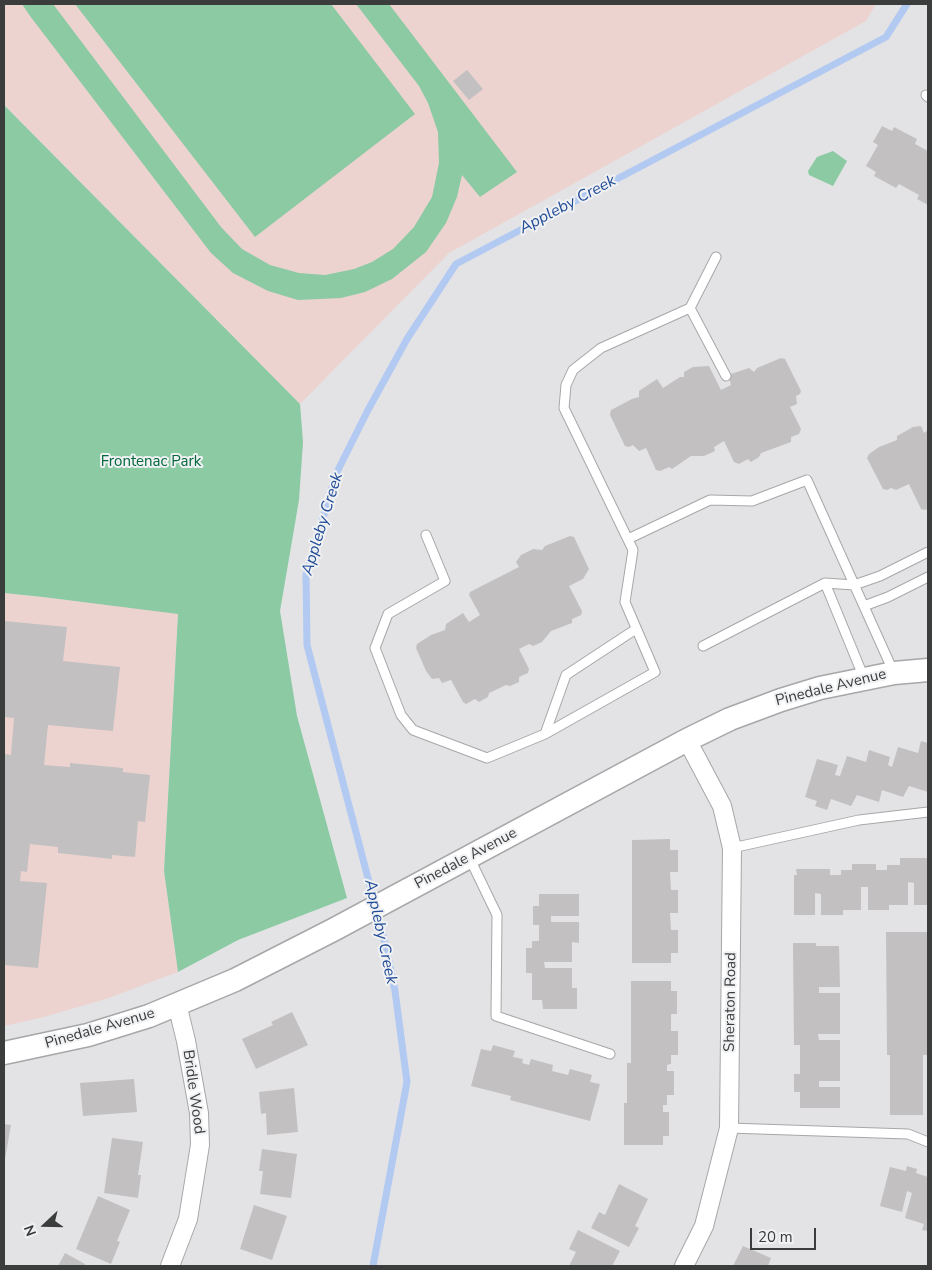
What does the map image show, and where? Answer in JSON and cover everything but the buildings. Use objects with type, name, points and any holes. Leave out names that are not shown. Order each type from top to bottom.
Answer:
[{"type":"street","name":"Pinedale Avenue","points":[[4,1053],[88,1035],[149,1016],[234,980],[333,930],[721,723],[755,709],[820,688],[894,673],[928,670]]},
{"type":"street","name":"Sheraton Road","points":[[684,1266],[704,1226],[729,1128],[732,848],[722,806],[687,740]]},
{"type":"street","name":"Bridle Wood","points":[[170,1266],[188,1220],[200,1145],[199,1113],[188,1050],[176,1004]]},
{"type":"lane","points":[[426,535],[445,581],[388,614],[375,648],[402,714],[413,730],[487,758],[545,734],[655,672],[625,602],[633,550],[564,408],[566,385],[573,370],[601,348],[690,308],[716,257]]},
{"type":"lane","points":[[690,308],[726,376]]},
{"type":"lane","points":[[628,539],[710,500],[752,501],[807,480],[894,673]]},
{"type":"lane","points":[[703,646],[825,583],[854,585],[880,576],[928,552]]},
{"type":"lane","points":[[864,606],[888,597],[928,577]]},
{"type":"lane","points":[[825,583],[864,678]]},
{"type":"lane","points":[[545,734],[566,675],[636,629]]},
{"type":"lane","points":[[732,848],[859,820],[928,812]]},
{"type":"lane","points":[[468,857],[497,915],[496,1016],[610,1054]]},
{"type":"lane","points":[[729,1128],[908,1134],[928,1142]]},
{"type":"shaded area","points":[[4,4],[876,4],[866,21],[449,253],[300,404],[4,105]]},
{"type":"shaded area","points":[[4,593],[178,613],[164,871],[178,972],[109,998],[44,1017],[4,1026]]},
{"type":"green space","points":[[22,4],[53,4],[221,227],[242,249],[270,265],[299,273],[325,275],[354,269],[372,262],[393,249],[414,227],[432,197],[439,163],[438,132],[428,103],[419,86],[356,4],[389,4],[517,172],[480,197],[462,175],[457,197],[446,223],[426,252],[392,279],[365,292],[341,298],[298,300],[268,291],[233,273],[211,253]]},
{"type":"green space","points":[[75,4],[331,4],[415,114],[255,237]]},
{"type":"green space","name":"Frontenac Park","points":[[4,105],[300,404],[303,442],[299,500],[280,611],[297,716],[347,898],[238,940],[178,972],[164,871],[178,614],[4,593]]},
{"type":"green space","points":[[833,151],[847,161],[833,186],[809,175],[808,171],[817,157]]},
{"type":"waterway","name":"Appleby Creek","points":[[373,1266],[407,1082],[395,991],[386,947],[307,645],[306,575],[336,474],[407,339],[456,264],[886,37],[907,4]]}]
